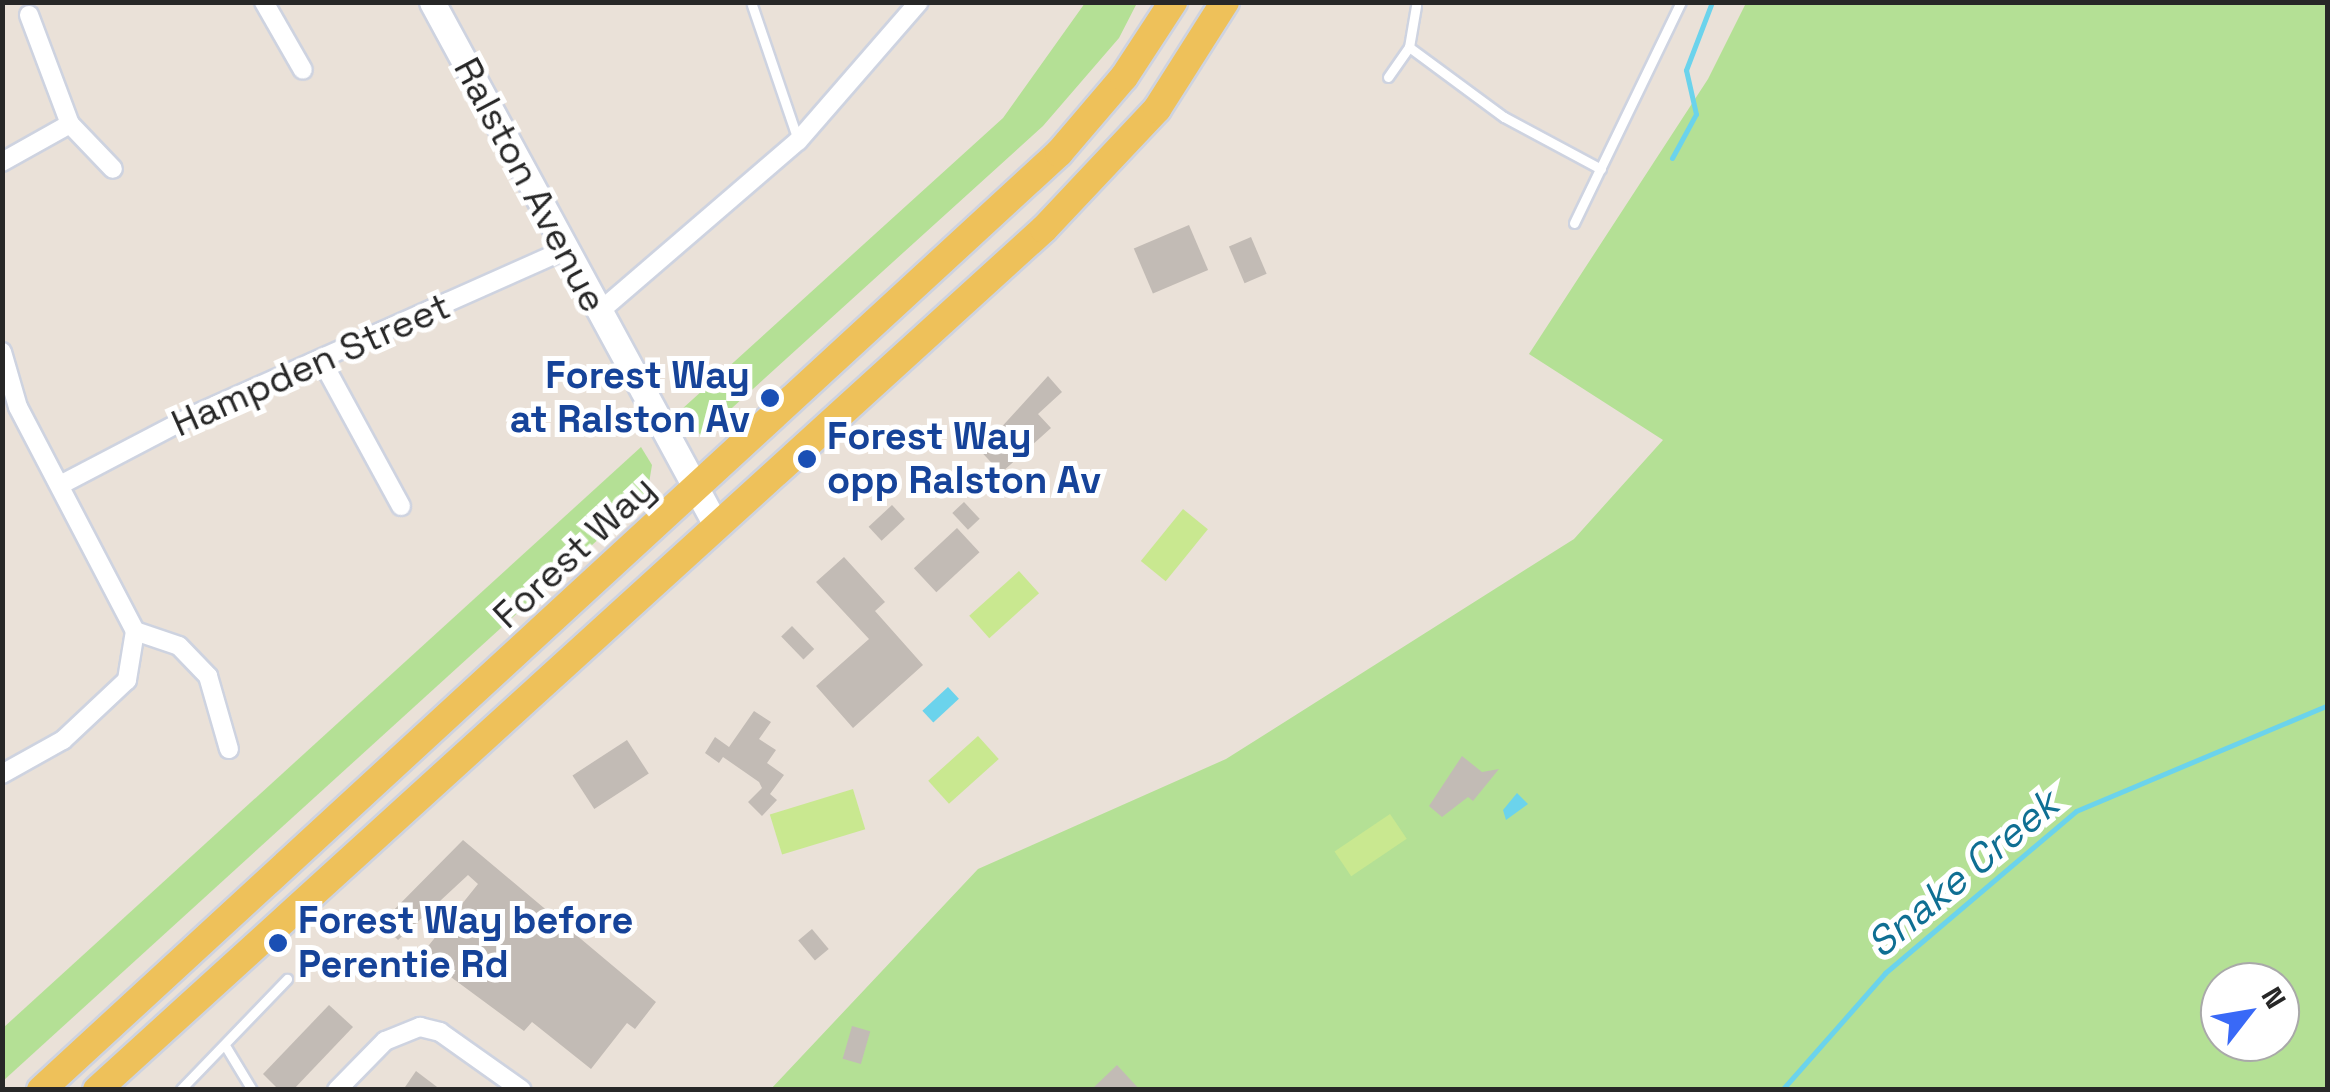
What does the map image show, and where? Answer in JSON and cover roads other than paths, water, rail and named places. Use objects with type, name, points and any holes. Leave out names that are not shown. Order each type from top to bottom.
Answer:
[{"type":"main road","name":"Forest Way","points":[[41,1090],[696,490],[1058,152],[1124,77],[1174,2]]},
{"type":"main road","name":"Forest Way","points":[[98,1090],[1096,179],[1157,110],[1225,2]]},
{"type":"street","points":[[264,2],[302,70]]},
{"type":"street","name":"Ralston Avenue","points":[[432,2],[716,524]]},
{"type":"street","points":[[599,312],[798,141],[919,2]]},
{"type":"street","points":[[29,16],[70,124],[113,169]]},
{"type":"street","points":[[2,162],[70,124]]},
{"type":"street","name":"Hampden Street","points":[[60,485],[194,415],[322,363],[566,250]]},
{"type":"street","points":[[2,352],[18,407],[136,631],[127,680],[63,740],[2,774]]},
{"type":"street","points":[[322,363],[401,506]]},
{"type":"street","points":[[136,631],[180,646],[208,676],[229,749]]},
{"type":"street","points":[[338,1090],[385,1041],[420,1027],[440,1032],[522,1090]]},
{"type":"lane","points":[[1574,223],[1681,2]]},
{"type":"lane","points":[[752,5],[798,141]]},
{"type":"lane","points":[[1388,77],[1409,47],[1416,6]]},
{"type":"lane","points":[[1409,47],[1504,117],[1601,168]]},
{"type":"lane","points":[[181,1090],[286,979]]},
{"type":"lane","points":[[226,1046],[252,1090]]},
{"type":"water","points":[[948,687],[959,699],[933,723],[922,711]]},
{"type":"water","points":[[1517,793],[1528,804],[1506,820],[1503,810]]},
{"type":"waterway","points":[[1672,158],[1696,114],[1686,70],[1712,2]]},
{"type":"waterway","name":"Snake Creek","points":[[1782,1090],[1885,973],[2076,811],[2328,705]]},
{"type":"place","name":"Forest Way at Ralston Av","points":[[770,398]]},
{"type":"place","name":"Forest Way opp Ralston Av","points":[[807,459]]},
{"type":"place","name":"Forest Way before Perentie Rd","points":[[278,943]]}]
